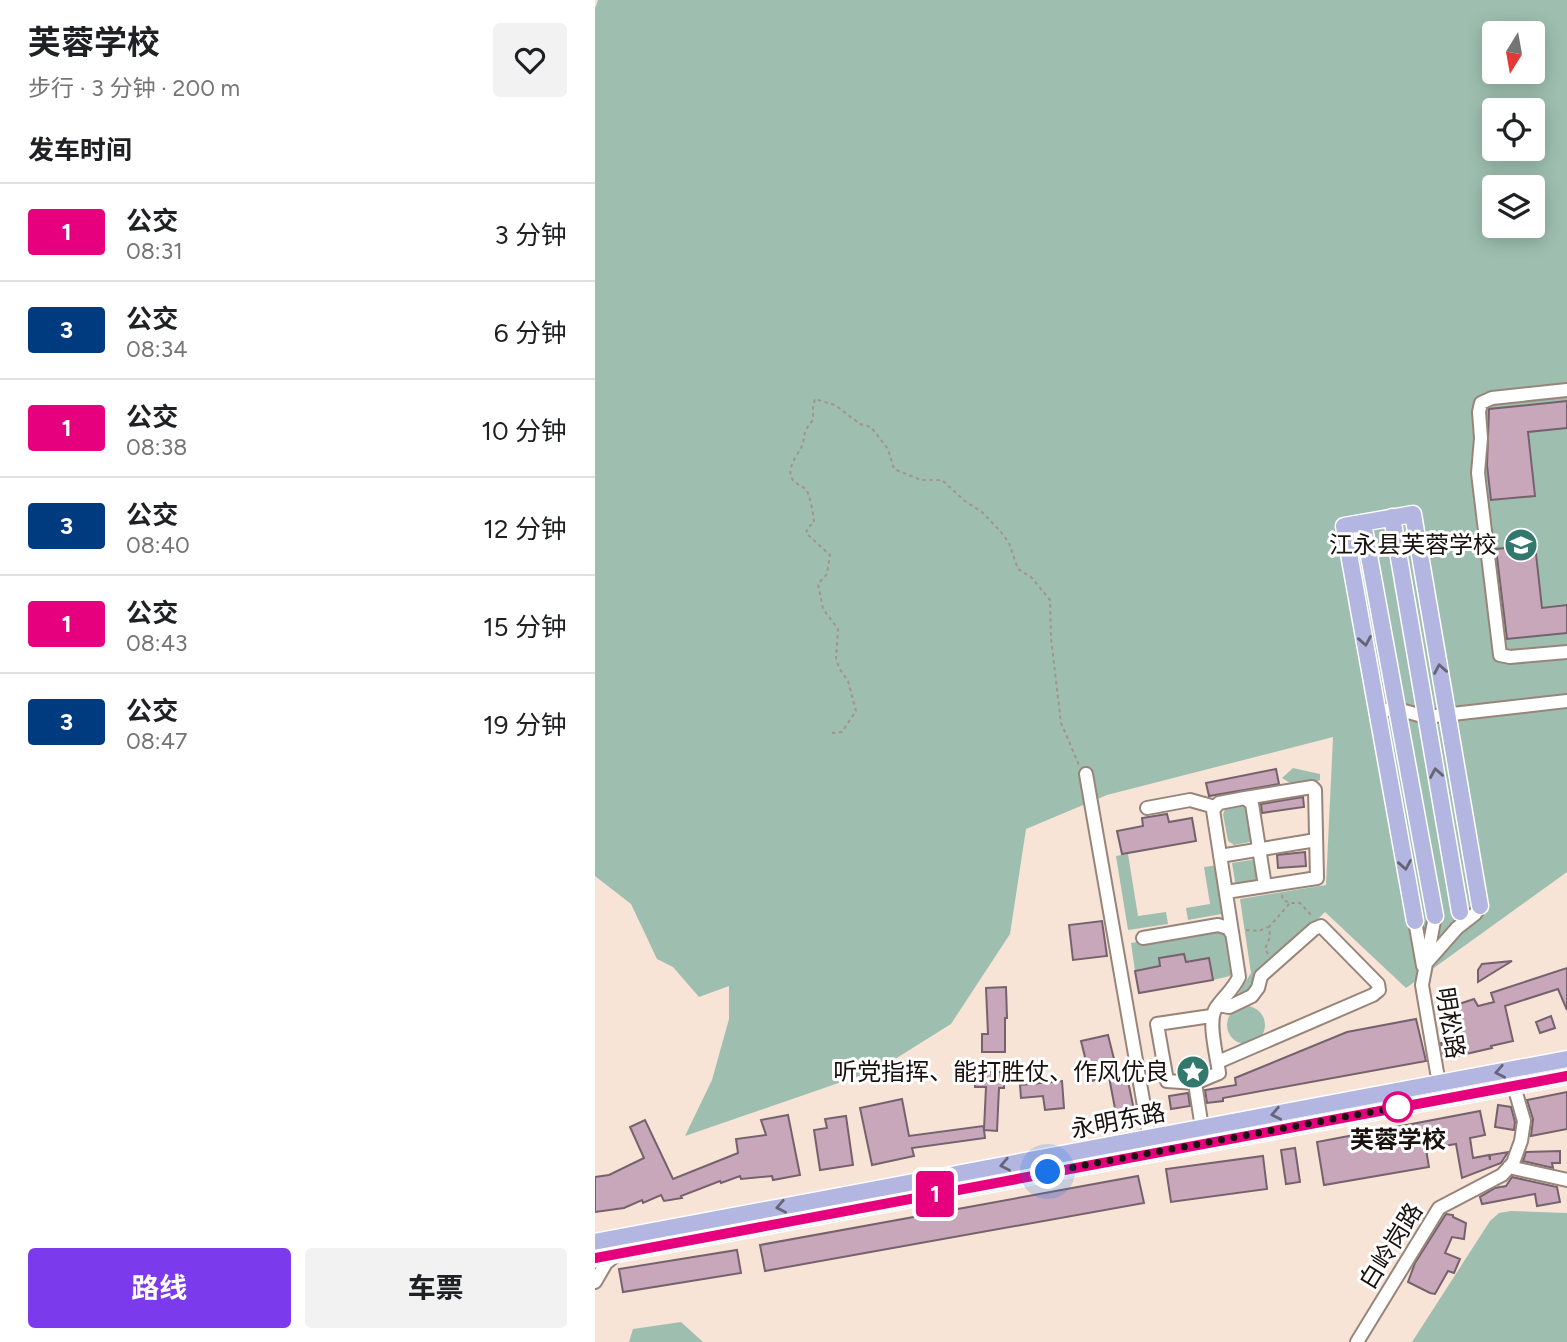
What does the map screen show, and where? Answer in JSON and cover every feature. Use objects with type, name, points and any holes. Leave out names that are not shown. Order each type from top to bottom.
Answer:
[{"type":"main road","points":[[1415,921],[1345,526],[1364,530],[1392,517],[1413,514],[1480,906]]},
{"type":"main road","points":[[1392,517],[1460,912]]},
{"type":"main road","points":[[1358,600],[1365,561],[1364,530]]},
{"type":"main road","points":[[1364,530],[1435,916]]},
{"type":"main road","points":[[1413,638],[1422,564]]},
{"type":"main road","points":[[1453,871],[1471,855]]},
{"type":"main road","name":"永明东路","points":[[595,1258],[1151,1146],[1202,1128],[1567,1059]]},
{"type":"main road","name":"永明东路","points":[[595,1242],[1567,1076]]},
{"type":"street","points":[[1567,390],[1492,398],[1481,403],[1478,473],[1500,655],[1510,657],[1567,652]]},
{"type":"street","points":[[1378,711],[1397,709],[1426,717],[1567,701]]},
{"type":"street","points":[[1086,774],[1151,1146]]},
{"type":"street","points":[[1218,1062],[1373,995],[1379,990],[1378,984],[1321,926],[1314,929],[1261,976],[1258,988],[1252,996],[1229,1007],[1214,1011],[1157,1024],[1167,1080],[1195,1083],[1219,1073],[1218,1062],[1214,1011],[1233,990],[1239,976],[1213,810],[1219,803],[1312,787],[1315,790],[1317,878],[1226,892]]},
{"type":"street","points":[[1245,798],[1252,804],[1265,886]]},
{"type":"street","points":[[1147,808],[1190,800],[1215,807]]},
{"type":"street","points":[[1220,856],[1316,840]]},
{"type":"street","name":"明松路","points":[[1453,932],[1475,914],[1480,906]]},
{"type":"street","name":"明松路","points":[[1425,967],[1453,932],[1460,912]]},
{"type":"street","name":"明松路","points":[[1435,916],[1422,985],[1439,1084]]},
{"type":"street","name":"明松路","points":[[1415,921],[1425,967]]},
{"type":"street","points":[[1143,938],[1218,925],[1232,930]]},
{"type":"street","points":[[1195,1083],[1202,1128]]},
{"type":"street","points":[[1509,1167],[1521,1141],[1524,1121],[1514,1086]]},
{"type":"street","points":[[1509,1167],[1567,1180]]},
{"type":"street","name":"白岭岗路","points":[[1357,1342],[1439,1208],[1501,1175],[1509,1167]]},
{"type":"street","points":[[596,1278],[606,1263],[619,1253]]},
{"type":"path","points":[[832,733],[842,732],[856,712],[856,705],[836,658],[838,629],[823,609],[818,584],[827,574],[830,555],[806,533],[808,527],[814,523],[812,508],[806,489],[793,480],[790,474],[790,468],[801,449],[805,429],[813,420],[815,399],[835,405],[860,424],[871,427],[888,449],[894,468],[921,480],[942,480],[965,502],[982,512],[1005,537],[1018,569],[1031,578],[1050,600],[1051,638],[1061,723],[1079,766],[1086,774]]},
{"type":"path","points":[[1280,884],[1283,900],[1300,903],[1321,926]]},
{"type":"path","points":[[1232,930],[1259,931],[1269,927],[1290,903]]},
{"type":"path","points":[[1269,927],[1270,937],[1265,949],[1276,961]]},
{"type":"green space","points":[[598,0],[1567,0],[1567,872],[1406,988],[1325,912],[1261,976],[1258,988],[1233,1002],[1251,973],[1240,899],[1326,885],[1333,737],[1107,795],[1026,829],[1010,934],[951,1024],[879,1069],[685,1136],[712,1080],[729,1019],[729,986],[699,997],[673,967],[657,959],[631,904],[595,876],[595,9]]},
{"type":"green space","points":[[1293,768],[1320,774],[1320,780],[1301,786],[1292,784],[1282,778]]},
{"type":"green space","points":[[1243,804],[1249,808],[1254,835],[1250,842],[1234,845],[1228,841],[1223,814],[1226,807]]},
{"type":"green space","points":[[1128,854],[1138,916],[1166,912],[1168,924],[1128,930],[1116,856]]},
{"type":"green space","points":[[1257,859],[1262,883],[1236,887],[1232,863]]},
{"type":"green space","points":[[1219,865],[1227,913],[1188,920],[1186,908],[1210,904],[1204,867]]},
{"type":"green space","points":[[1213,929],[1230,934],[1234,969],[1230,976],[1213,980],[1209,958],[1186,962],[1184,954],[1159,958],[1160,966],[1135,971],[1131,943]]},
{"type":"green space","points":[[1246,1006],[1259,1012],[1265,1025],[1259,1038],[1246,1044],[1233,1038],[1227,1025],[1233,1012]]},
{"type":"green space","points":[[1499,1213],[1567,1213],[1567,1342],[1412,1342],[1490,1221]]},
{"type":"green space","points":[[681,1322],[703,1342],[629,1342],[633,1329]]},
{"type":"building","points":[[1567,401],[1567,428],[1528,432],[1535,496],[1491,500],[1487,465],[1489,409]]},
{"type":"building","points":[[1535,545],[1542,608],[1567,605],[1567,633],[1507,639],[1496,549]]},
{"type":"building","points":[[1276,769],[1279,784],[1209,796],[1206,783]]},
{"type":"building","points":[[1303,797],[1304,807],[1262,813],[1261,804]]},
{"type":"building","points":[[1167,814],[1169,822],[1192,818],[1196,841],[1122,854],[1117,831],[1143,826],[1142,818]]},
{"type":"building","points":[[1305,852],[1306,866],[1278,868],[1277,855]]},
{"type":"building","points":[[1102,921],[1107,956],[1073,960],[1069,925]]},
{"type":"building","points":[[1184,954],[1186,962],[1209,958],[1213,980],[1139,993],[1135,971],[1160,966],[1159,958]]},
{"type":"building","points":[[1512,961],[1478,982],[1478,970],[1482,964]]},
{"type":"building","points":[[1567,968],[1567,1010],[1558,989],[1505,1006],[1513,1041],[1444,1059],[1441,1043],[1448,1042],[1441,1010],[1474,999],[1478,1006],[1494,1002],[1491,993]]},
{"type":"building","points":[[1006,987],[1005,1052],[982,1052],[982,1034],[988,1034],[986,988]]},
{"type":"building","points":[[1551,1016],[1555,1028],[1540,1033],[1536,1022]]},
{"type":"building","points":[[1416,1019],[1426,1061],[1207,1103],[1205,1090],[1236,1085],[1235,1078],[1347,1032]]},
{"type":"building","points":[[1108,1035],[1120,1083],[1128,1081],[1135,1115],[1117,1119],[1109,1077],[1091,1081],[1081,1041]]},
{"type":"building","points":[[975,1072],[1004,1072],[1004,1088],[999,1088],[997,1131],[984,1130],[985,1138],[912,1148],[914,1156],[872,1165],[860,1108],[902,1099],[909,1136],[983,1126],[984,1129],[986,1087],[975,1087]]},
{"type":"building","points":[[1062,1081],[1064,1108],[1045,1110],[1043,1096],[1021,1098],[1020,1085]]},
{"type":"building","points":[[1567,1092],[1567,1129],[1531,1136],[1533,1119],[1527,1100]]},
{"type":"building","points":[[1188,1093],[1190,1106],[1171,1109],[1169,1096]]},
{"type":"building","points":[[1498,1105],[1511,1107],[1514,1130],[1495,1127]]},
{"type":"building","points":[[1480,1111],[1485,1135],[1470,1138],[1473,1158],[1489,1155],[1490,1160],[1490,1155],[1508,1152],[1501,1163],[1462,1178],[1456,1144],[1426,1149],[1429,1167],[1324,1185],[1317,1142]]},
{"type":"building","points":[[788,1115],[800,1175],[773,1180],[772,1176],[741,1179],[740,1176],[721,1183],[720,1181],[681,1196],[682,1198],[664,1201],[661,1195],[624,1208],[595,1212],[595,1177],[609,1175],[644,1158],[630,1127],[645,1120],[673,1179],[738,1153],[736,1139],[766,1135],[761,1120]]},
{"type":"building","points":[[846,1116],[853,1165],[820,1170],[814,1130],[827,1128],[825,1119]]},
{"type":"building","points":[[1295,1148],[1300,1182],[1286,1184],[1281,1150]]},
{"type":"building","points":[[1560,1151],[1560,1163],[1552,1163],[1553,1168],[1523,1161],[1526,1152]]},
{"type":"building","points":[[1263,1156],[1267,1189],[1171,1202],[1166,1169]]},
{"type":"building","points":[[1138,1176],[1144,1203],[765,1271],[760,1245]]},
{"type":"building","points":[[1512,1177],[1557,1187],[1560,1202],[1537,1206],[1535,1194],[1482,1204],[1480,1197],[1495,1188],[1506,1186]]},
{"type":"building","points":[[1446,1214],[1466,1223],[1464,1239],[1452,1237],[1445,1253],[1460,1259],[1454,1273],[1448,1271],[1435,1294],[1408,1282],[1415,1263]]},
{"type":"building","points":[[737,1250],[741,1273],[623,1292],[619,1269]]},
{"type":"bus line","name":"1","points":[[595,1258],[1567,1076]]},
{"type":"place","name":"江永县芙蓉学校","points":[[1521,545]]},
{"type":"place","name":"听党指挥、能打胜仗、作风优良","points":[[1193,1072]]},
{"type":"place","name":"芙蓉学校","points":[[1398,1107]]},
{"type":"route","points":[[1048,1172],[1398,1107]]}]
